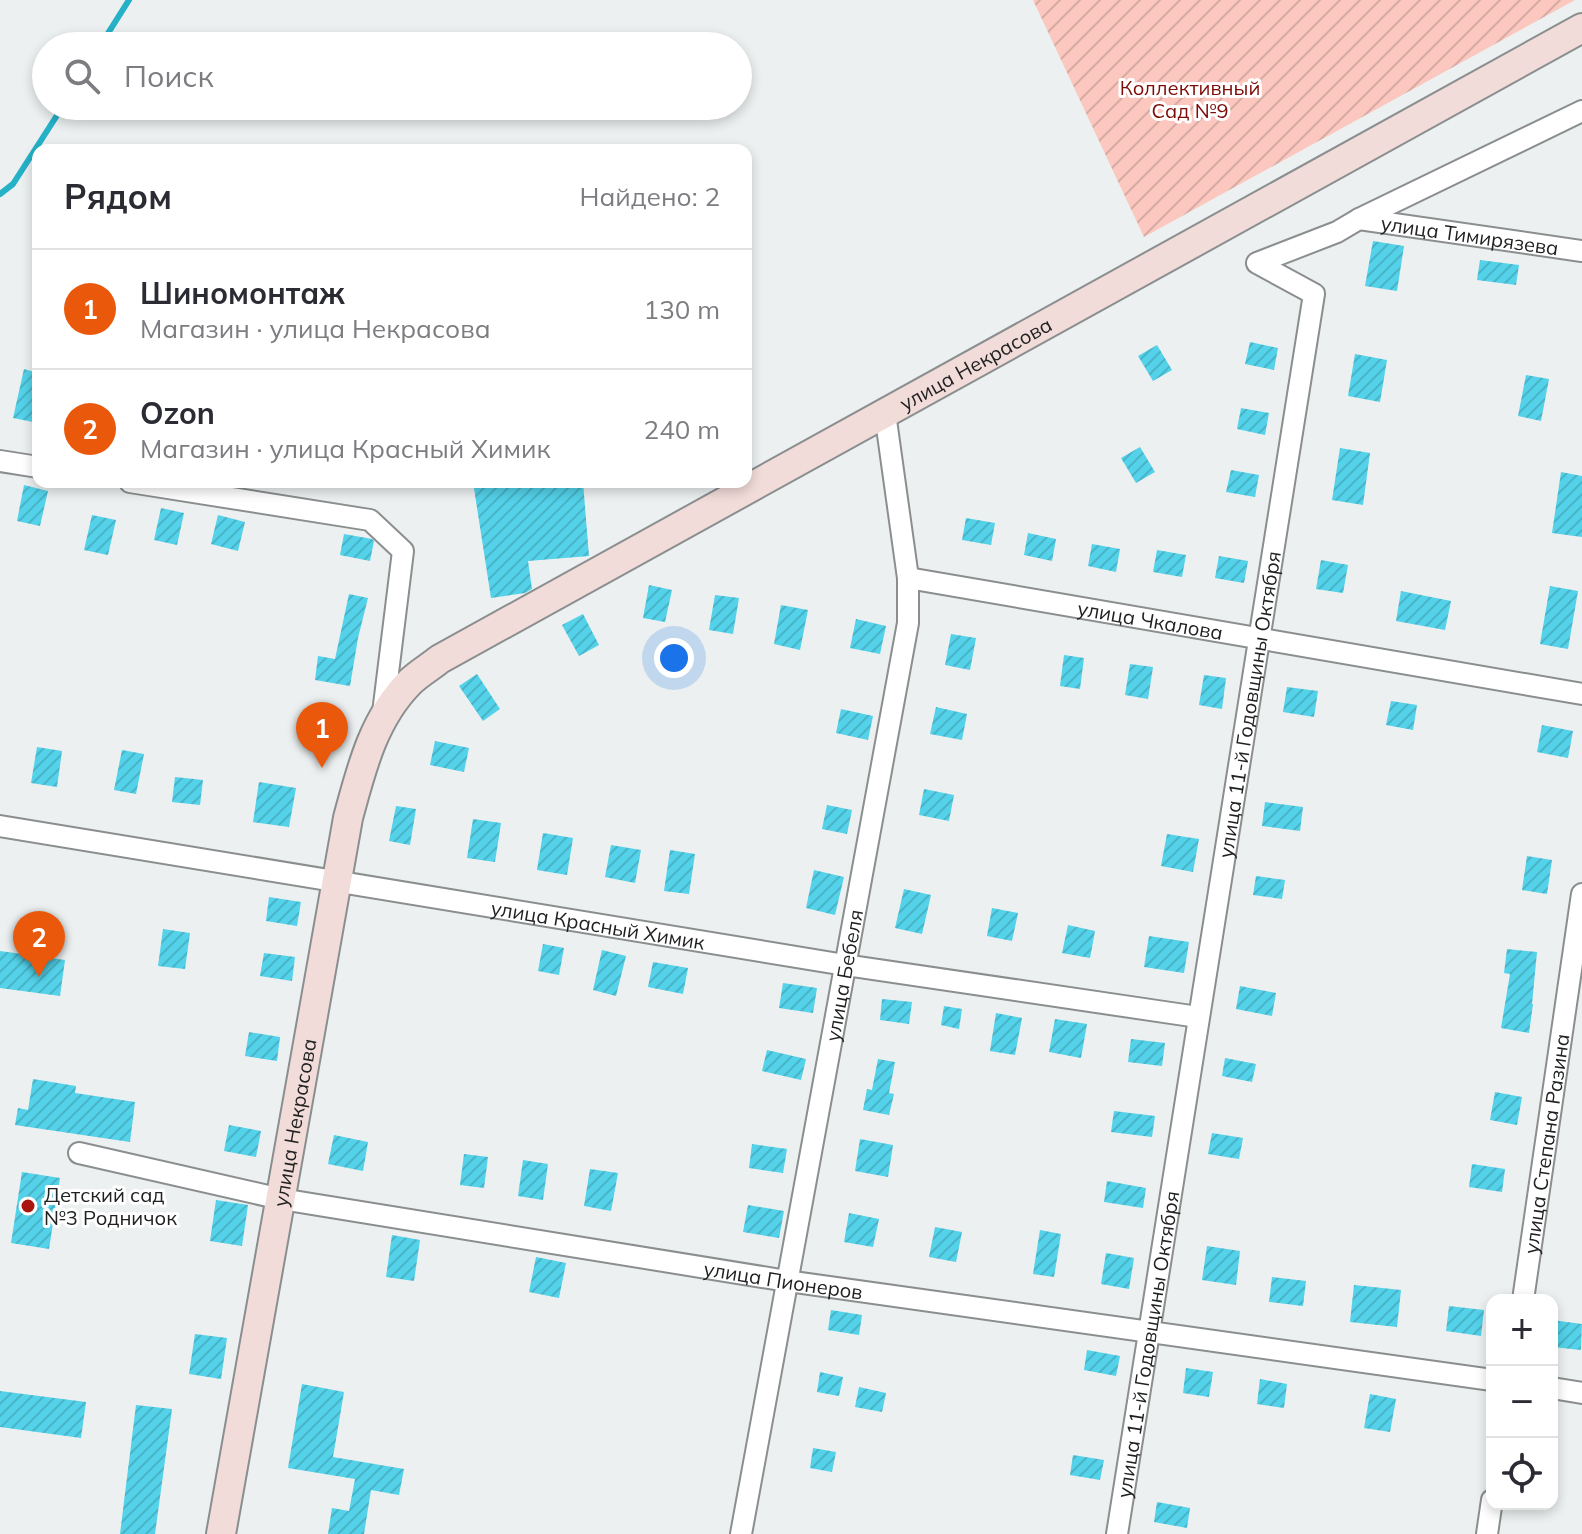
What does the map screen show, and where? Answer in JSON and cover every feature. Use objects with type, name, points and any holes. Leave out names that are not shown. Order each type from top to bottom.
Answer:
[{"type":"street","name":"улица Некрасова","points":[[752,487],[1582,28]]},
{"type":"street","name":"улица 11-й Годовщины Октября","points":[[1117,1534],[1314,294],[1257,263],[1337,232],[1582,111]]},
{"type":"street","name":"улица Тимирязева","points":[[1359,219],[1582,251]]},
{"type":"street","name":"улица Бебеля","points":[[741,1534],[908,623],[908,578],[885,413]]},
{"type":"street","points":[[0,461],[32,466]]},
{"type":"street","name":"улица Некрасова","points":[[168,488],[370,520],[403,551],[383,717]]},
{"type":"street","name":"улица Некрасова","points":[[221,1534],[348,818],[364,760],[383,717],[410,682],[440,659],[749,488]]},
{"type":"street","name":"улица Чкалова","points":[[908,578],[1582,694]]},
{"type":"street","name":"улица Красный Химик","points":[[0,826],[845,965],[1198,1017]]},
{"type":"street","name":"улица Степана Разина","points":[[1524,1294],[1582,894]]},
{"type":"street","name":"улица Пионеров","points":[[79,1153],[281,1199],[787,1281],[1486,1379]]},
{"type":"street","points":[[1558,1389],[1582,1393]]},
{"type":"street","points":[[1487,1534],[1491,1510]]},
{"type":"green space","name":"Коллективный Сад №9","points":[[1033,0],[1575,0],[1144,237]]},
{"type":"building","points":[[1373,241],[1404,246],[1397,291],[1365,286]]},
{"type":"building","points":[[1480,260],[1519,265],[1516,285],[1477,280]]},
{"type":"building","points":[[1250,342],[1278,348],[1274,370],[1245,364]]},
{"type":"building","points":[[1157,345],[1172,370],[1153,381],[1138,356]]},
{"type":"building","points":[[1355,354],[1387,360],[1380,402],[1348,396]]},
{"type":"building","points":[[24,369],[32,371],[32,422],[13,418]]},
{"type":"building","points":[[1526,375],[1549,379],[1541,421],[1518,416]]},
{"type":"building","points":[[1241,408],[1269,413],[1265,435],[1237,429]]},
{"type":"building","points":[[1140,447],[1155,472],[1136,483],[1121,458]]},
{"type":"building","points":[[1340,448],[1370,453],[1363,505],[1332,500]]},
{"type":"building","points":[[1231,470],[1259,475],[1255,497],[1226,492]]},
{"type":"building","points":[[1561,472],[1582,476],[1582,537],[1552,533]]},
{"type":"building","points":[[24,485],[48,491],[40,526],[17,521]]},
{"type":"building","points":[[474,488],[583,488],[589,556],[528,561],[532,589],[525,593],[491,598]]},
{"type":"building","points":[[161,508],[184,513],[177,545],[154,540]]},
{"type":"building","points":[[92,515],[116,520],[108,555],[84,550]]},
{"type":"building","points":[[218,515],[245,522],[238,551],[211,544]]},
{"type":"building","points":[[966,518],[995,523],[991,545],[962,540]]},
{"type":"building","points":[[1028,533],[1056,539],[1052,561],[1024,555]]},
{"type":"building","points":[[344,534],[374,541],[370,561],[340,555]]},
{"type":"building","points":[[1092,544],[1120,549],[1116,572],[1088,566]]},
{"type":"building","points":[[1157,550],[1186,555],[1182,577],[1153,572]]},
{"type":"building","points":[[1219,556],[1248,561],[1244,583],[1215,578]]},
{"type":"building","points":[[1321,560],[1348,565],[1343,593],[1316,589]]},
{"type":"building","points":[[649,585],[672,590],[665,622],[643,618]]},
{"type":"building","points":[[1550,586],[1578,591],[1568,649],[1540,644]]},
{"type":"building","points":[[1401,591],[1451,601],[1445,630],[1396,621]]},
{"type":"building","points":[[349,594],[368,598],[350,686],[315,680],[318,656],[335,659]]},
{"type":"building","points":[[715,595],[739,598],[733,634],[709,630]]},
{"type":"building","points":[[781,605],[808,610],[800,650],[774,644]]},
{"type":"building","points":[[583,614],[599,645],[579,656],[562,625]]},
{"type":"building","points":[[856,619],[886,626],[880,654],[850,648]]},
{"type":"building","points":[[951,634],[976,638],[970,670],[945,665]]},
{"type":"building","points":[[1064,655],[1084,658],[1080,689],[1060,686]]},
{"type":"building","points":[[1130,664],[1153,667],[1148,699],[1125,695]]},
{"type":"building","points":[[477,674],[500,709],[483,721],[459,686]]},
{"type":"building","points":[[1204,675],[1226,678],[1222,709],[1199,705]]},
{"type":"building","points":[[1287,687],[1318,691],[1314,717],[1283,712]]},
{"type":"building","points":[[1391,701],[1417,705],[1413,730],[1386,725]]},
{"type":"building","points":[[936,707],[967,714],[962,740],[930,734]]},
{"type":"building","points":[[841,709],[873,716],[868,740],[836,733]]},
{"type":"building","points":[[1542,725],[1573,731],[1568,758],[1537,752]]},
{"type":"building","points":[[435,741],[469,748],[464,772],[430,765]]},
{"type":"building","points":[[37,747],[62,751],[57,787],[31,783]]},
{"type":"building","points":[[122,750],[144,754],[136,794],[114,790]]},
{"type":"building","points":[[175,777],[203,780],[200,805],[172,802]]},
{"type":"building","points":[[259,782],[296,788],[289,827],[253,822]]},
{"type":"building","points":[[924,789],[954,795],[949,821],[919,815]]},
{"type":"building","points":[[1265,802],[1303,807],[1300,831],[1262,826]]},
{"type":"building","points":[[827,805],[852,810],[847,834],[822,829]]},
{"type":"building","points":[[396,806],[416,809],[410,845],[389,841]]},
{"type":"building","points":[[473,819],[501,823],[495,862],[467,858]]},
{"type":"building","points":[[543,833],[573,838],[567,875],[537,870]]},
{"type":"building","points":[[1167,834],[1199,839],[1193,872],[1161,866]]},
{"type":"building","points":[[611,845],[641,850],[635,883],[605,877]]},
{"type":"building","points":[[670,850],[695,854],[689,894],[664,891]]},
{"type":"building","points":[[1527,856],[1552,860],[1547,894],[1522,890]]},
{"type":"building","points":[[814,870],[844,877],[835,915],[806,908]]},
{"type":"building","points":[[1256,876],[1285,880],[1282,899],[1253,895]]},
{"type":"building","points":[[904,889],[931,895],[922,934],[895,928]]},
{"type":"building","points":[[269,897],[301,902],[297,926],[266,921]]},
{"type":"building","points":[[992,908],[1018,913],[1012,941],[987,936]]},
{"type":"building","points":[[1068,925],[1095,931],[1090,958],[1062,953]]},
{"type":"building","points":[[163,929],[190,933],[185,969],[158,966]]},
{"type":"building","points":[[1149,936],[1189,942],[1184,973],[1144,967]]},
{"type":"building","points":[[543,944],[564,948],[559,975],[538,971]]},
{"type":"building","points":[[1507,949],[1537,952],[1529,1033],[1501,1028],[1510,974],[1504,973]]},
{"type":"building","points":[[602,950],[626,956],[616,996],[593,990]]},
{"type":"building","points":[[0,951],[65,960],[60,996],[0,988]]},
{"type":"building","points":[[264,953],[295,957],[292,981],[260,976]]},
{"type":"building","points":[[653,962],[688,968],[683,994],[648,987]]},
{"type":"building","points":[[783,983],[817,988],[813,1013],[779,1008]]},
{"type":"building","points":[[1240,986],[1276,993],[1272,1016],[1236,1009]]},
{"type":"building","points":[[882,999],[912,1002],[909,1024],[880,1020]]},
{"type":"building","points":[[944,1006],[962,1009],[959,1029],[941,1025]]},
{"type":"building","points":[[996,1013],[1022,1018],[1015,1055],[990,1051]]},
{"type":"building","points":[[1055,1019],[1087,1024],[1081,1058],[1049,1052]]},
{"type":"building","points":[[249,1032],[280,1037],[277,1061],[245,1056]]},
{"type":"building","points":[[1131,1039],[1165,1043],[1162,1066],[1128,1062]]},
{"type":"building","points":[[767,1050],[806,1059],[801,1080],[762,1071]]},
{"type":"building","points":[[1225,1058],[1256,1064],[1252,1082],[1222,1076]]},
{"type":"building","points":[[878,1059],[895,1062],[889,1093],[894,1094],[889,1115],[863,1110],[867,1089],[872,1090]]},
{"type":"building","points":[[33,1079],[76,1086],[75,1093],[135,1102],[130,1142],[15,1125],[18,1108],[28,1110]]},
{"type":"building","points":[[1495,1092],[1522,1097],[1517,1125],[1490,1120]]},
{"type":"building","points":[[1114,1111],[1155,1116],[1152,1137],[1111,1132]]},
{"type":"building","points":[[229,1125],[261,1131],[256,1157],[224,1151]]},
{"type":"building","points":[[1212,1133],[1243,1138],[1239,1159],[1208,1154]]},
{"type":"building","points":[[334,1135],[368,1142],[363,1171],[328,1164]]},
{"type":"building","points":[[860,1139],[893,1145],[888,1177],[855,1171]]},
{"type":"building","points":[[752,1144],[787,1149],[783,1173],[749,1168]]},
{"type":"building","points":[[464,1154],[488,1157],[484,1188],[460,1185]]},
{"type":"building","points":[[523,1160],[548,1164],[543,1200],[518,1196]]},
{"type":"building","points":[[1472,1164],[1505,1169],[1502,1192],[1469,1187]]},
{"type":"building","points":[[590,1169],[618,1173],[611,1211],[584,1206]]},
{"type":"building","name":"Детский сад №3 Родничок","points":[[22,1172],[60,1178],[49,1249],[11,1243]]},
{"type":"building","points":[[1107,1181],[1146,1188],[1143,1208],[1104,1202]]},
{"type":"building","points":[[216,1200],[248,1205],[242,1246],[210,1241]]},
{"type":"building","points":[[748,1205],[784,1211],[779,1238],[743,1232]]},
{"type":"building","points":[[849,1213],[879,1219],[873,1247],[844,1242]]},
{"type":"building","points":[[935,1227],[962,1232],[956,1262],[929,1257]]},
{"type":"building","points":[[1040,1230],[1061,1234],[1054,1277],[1033,1274]]},
{"type":"building","points":[[392,1235],[420,1240],[414,1281],[386,1277]]},
{"type":"building","points":[[1207,1246],[1240,1251],[1236,1285],[1202,1280]]},
{"type":"building","points":[[1106,1253],[1134,1258],[1129,1289],[1101,1284]]},
{"type":"building","points":[[536,1257],[566,1263],[559,1298],[529,1292]]},
{"type":"building","points":[[1272,1277],[1306,1281],[1303,1306],[1269,1302]]},
{"type":"building","points":[[1354,1285],[1401,1290],[1397,1327],[1350,1322]]},
{"type":"building","points":[[1449,1306],[1484,1310],[1481,1336],[1446,1331]]},
{"type":"building","points":[[831,1310],[862,1315],[859,1335],[828,1330]]},
{"type":"building","points":[[1558,1321],[1582,1324],[1581,1350],[1558,1348]]},
{"type":"building","points":[[195,1334],[227,1338],[221,1379],[189,1374]]},
{"type":"building","points":[[1087,1350],[1120,1356],[1116,1376],[1084,1370]]},
{"type":"building","points":[[1186,1368],[1213,1372],[1209,1397],[1183,1393]]},
{"type":"building","points":[[820,1372],[843,1377],[839,1396],[817,1392]]},
{"type":"building","points":[[1260,1379],[1287,1384],[1284,1408],[1257,1404]]},
{"type":"building","points":[[302,1384],[344,1392],[333,1457],[404,1469],[399,1495],[371,1490],[364,1534],[328,1534],[332,1508],[349,1511],[355,1479],[288,1468]]},
{"type":"building","points":[[859,1387],[886,1393],[882,1412],[855,1407]]},
{"type":"building","points":[[0,1391],[86,1402],[81,1438],[0,1427]]},
{"type":"building","points":[[1370,1394],[1396,1399],[1390,1432],[1364,1428]]},
{"type":"building","points":[[136,1405],[172,1409],[155,1534],[120,1534]]},
{"type":"building","points":[[813,1448],[836,1452],[832,1472],[810,1468]]},
{"type":"building","points":[[1073,1455],[1104,1460],[1100,1480],[1070,1475]]},
{"type":"building","points":[[1157,1502],[1190,1508],[1187,1528],[1154,1522]]},
{"type":"waterway","points":[[109,32],[129,0]]},
{"type":"waterway","points":[[39,144],[54,120]]},
{"type":"waterway","points":[[0,194],[13,184],[32,154]]},
{"type":"place","name":"Шиномонтаж","points":[[322,768]]},
{"type":"place","name":"Ozon","points":[[39,977]]},
{"type":"place","name":"Детский сад №3 Родничок","points":[[28,1206]]}]
